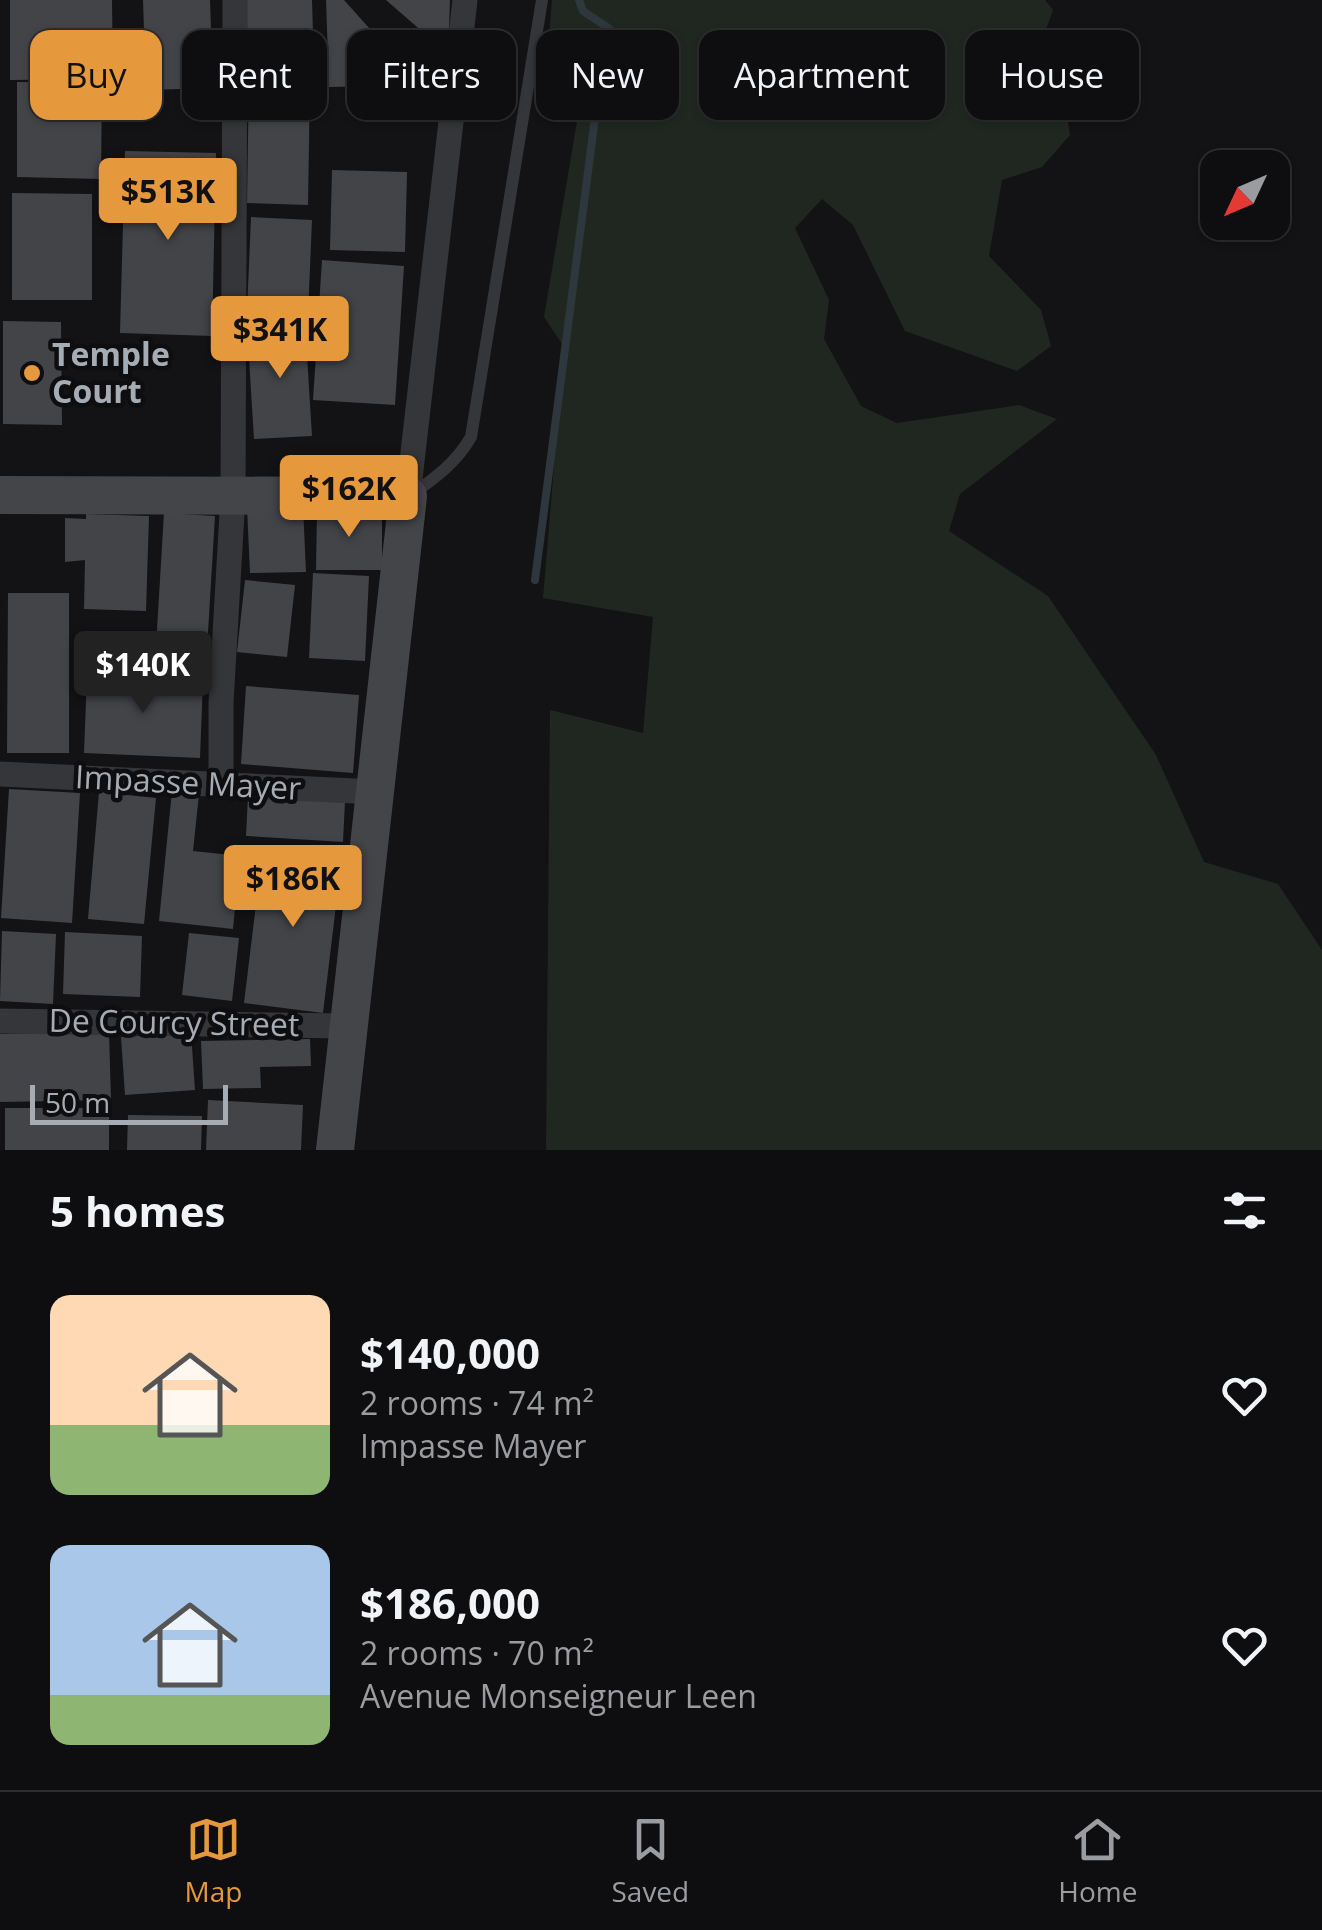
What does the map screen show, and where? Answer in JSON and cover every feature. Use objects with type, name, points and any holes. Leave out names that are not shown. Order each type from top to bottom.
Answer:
[{"type":"main road","points":[[0,495],[408,496],[335,1150]]},
{"type":"street","points":[[221,785],[220,704],[233,496],[236,0]]},
{"type":"street","points":[[408,496],[464,0]]},
{"type":"street","name":"Impasse Mayer","points":[[0,774],[376,792]]},
{"type":"street","name":"De Courcy Street","points":[[0,1021],[348,1026]]},
{"type":"lane","points":[[408,496],[439,476],[461,454],[471,437],[542,0]]},
{"type":"shaded area","points":[[552,0],[1045,0],[1053,10],[1046,30],[965,30],[965,120],[1068,120],[1070,135],[1042,167],[1002,180],[989,256],[1041,310],[1051,346],[1017,371],[905,331],[853,225],[822,199],[795,228],[829,300],[824,339],[861,406],[897,423],[1019,405],[1057,419],[960,494],[949,531],[1048,596],[1156,755],[1204,862],[1278,884],[1322,950],[1322,1150],[546,1150],[550,710],[643,733],[653,617],[543,598],[564,347],[544,317],[577,120],[679,120],[679,30],[550,30]]},
{"type":"building","points":[[10,0],[112,0],[112,30],[30,30],[30,80],[10,80]]},
{"type":"building","points":[[143,0],[210,0],[211,30],[182,30],[182,89],[162,90],[162,30],[144,30]]},
{"type":"building","points":[[246,0],[312,0],[313,30],[247,30]]},
{"type":"building","points":[[326,0],[344,0],[371,30],[347,30],[347,87],[329,87]]},
{"type":"building","points":[[386,0],[450,0],[449,30],[420,30]]},
{"type":"building","points":[[17,82],[30,82],[30,120],[102,120],[101,179],[17,177]]},
{"type":"building","points":[[248,120],[309,120],[308,205],[247,203]]},
{"type":"building","points":[[125,151],[216,153],[212,336],[120,333]]},
{"type":"building","points":[[332,170],[407,172],[405,252],[330,250]]},
{"type":"building","points":[[12,193],[92,194],[92,300],[12,300]]},
{"type":"building","points":[[251,217],[312,220],[308,315],[247,312]]},
{"type":"building","points":[[322,260],[404,266],[395,405],[313,400]]},
{"type":"building","name":"Temple Court","points":[[3,321],[61,322],[62,425],[3,424]]},
{"type":"building","points":[[305,323],[312,436],[254,439],[247,326]]},
{"type":"building","points":[[303,506],[306,572],[250,573],[247,507]]},
{"type":"building","points":[[317,510],[382,510],[382,570],[316,570]]},
{"type":"building","points":[[164,513],[215,516],[207,649],[156,646]]},
{"type":"building","points":[[86,514],[149,516],[146,611],[84,609],[85,560],[65,562],[65,518],[86,519]]},
{"type":"building","points":[[313,573],[369,576],[365,661],[309,658]]},
{"type":"building","points":[[245,580],[295,585],[287,657],[237,652]]},
{"type":"building","points":[[8,593],[69,593],[69,753],[7,753]]},
{"type":"building","points":[[87,675],[203,680],[200,758],[84,753]]},
{"type":"building","points":[[246,686],[359,695],[353,773],[241,764]]},
{"type":"building","points":[[9,789],[80,793],[72,923],[1,918]]},
{"type":"building","points":[[172,791],[199,794],[193,851],[240,856],[233,929],[159,921]]},
{"type":"building","points":[[99,792],[156,798],[144,924],[88,919]]},
{"type":"building","points":[[248,796],[345,801],[343,842],[246,836]]},
{"type":"building","points":[[263,847],[342,856],[323,1013],[244,1003]]},
{"type":"building","points":[[2,931],[56,934],[53,1004],[0,1001]]},
{"type":"building","points":[[65,932],[142,936],[140,997],[63,994]]},
{"type":"building","points":[[189,933],[239,938],[232,1001],[182,995]]},
{"type":"building","points":[[109,1032],[111,1100],[0,1102],[0,1034]]},
{"type":"building","points":[[191,1033],[195,1090],[125,1095],[121,1037]]},
{"type":"building","points":[[310,1039],[311,1066],[260,1067],[261,1088],[203,1089],[201,1041]]},
{"type":"building","points":[[208,1100],[303,1105],[301,1150],[206,1150]]},
{"type":"building","points":[[5,1108],[109,1108],[109,1150],[5,1150]]},
{"type":"building","points":[[128,1115],[202,1116],[201,1150],[127,1150]]},
{"type":"waterway","points":[[535,580],[610,29],[583,11],[579,0]]},
{"type":"place","name":"Temple Court","points":[[32,373]]}]
